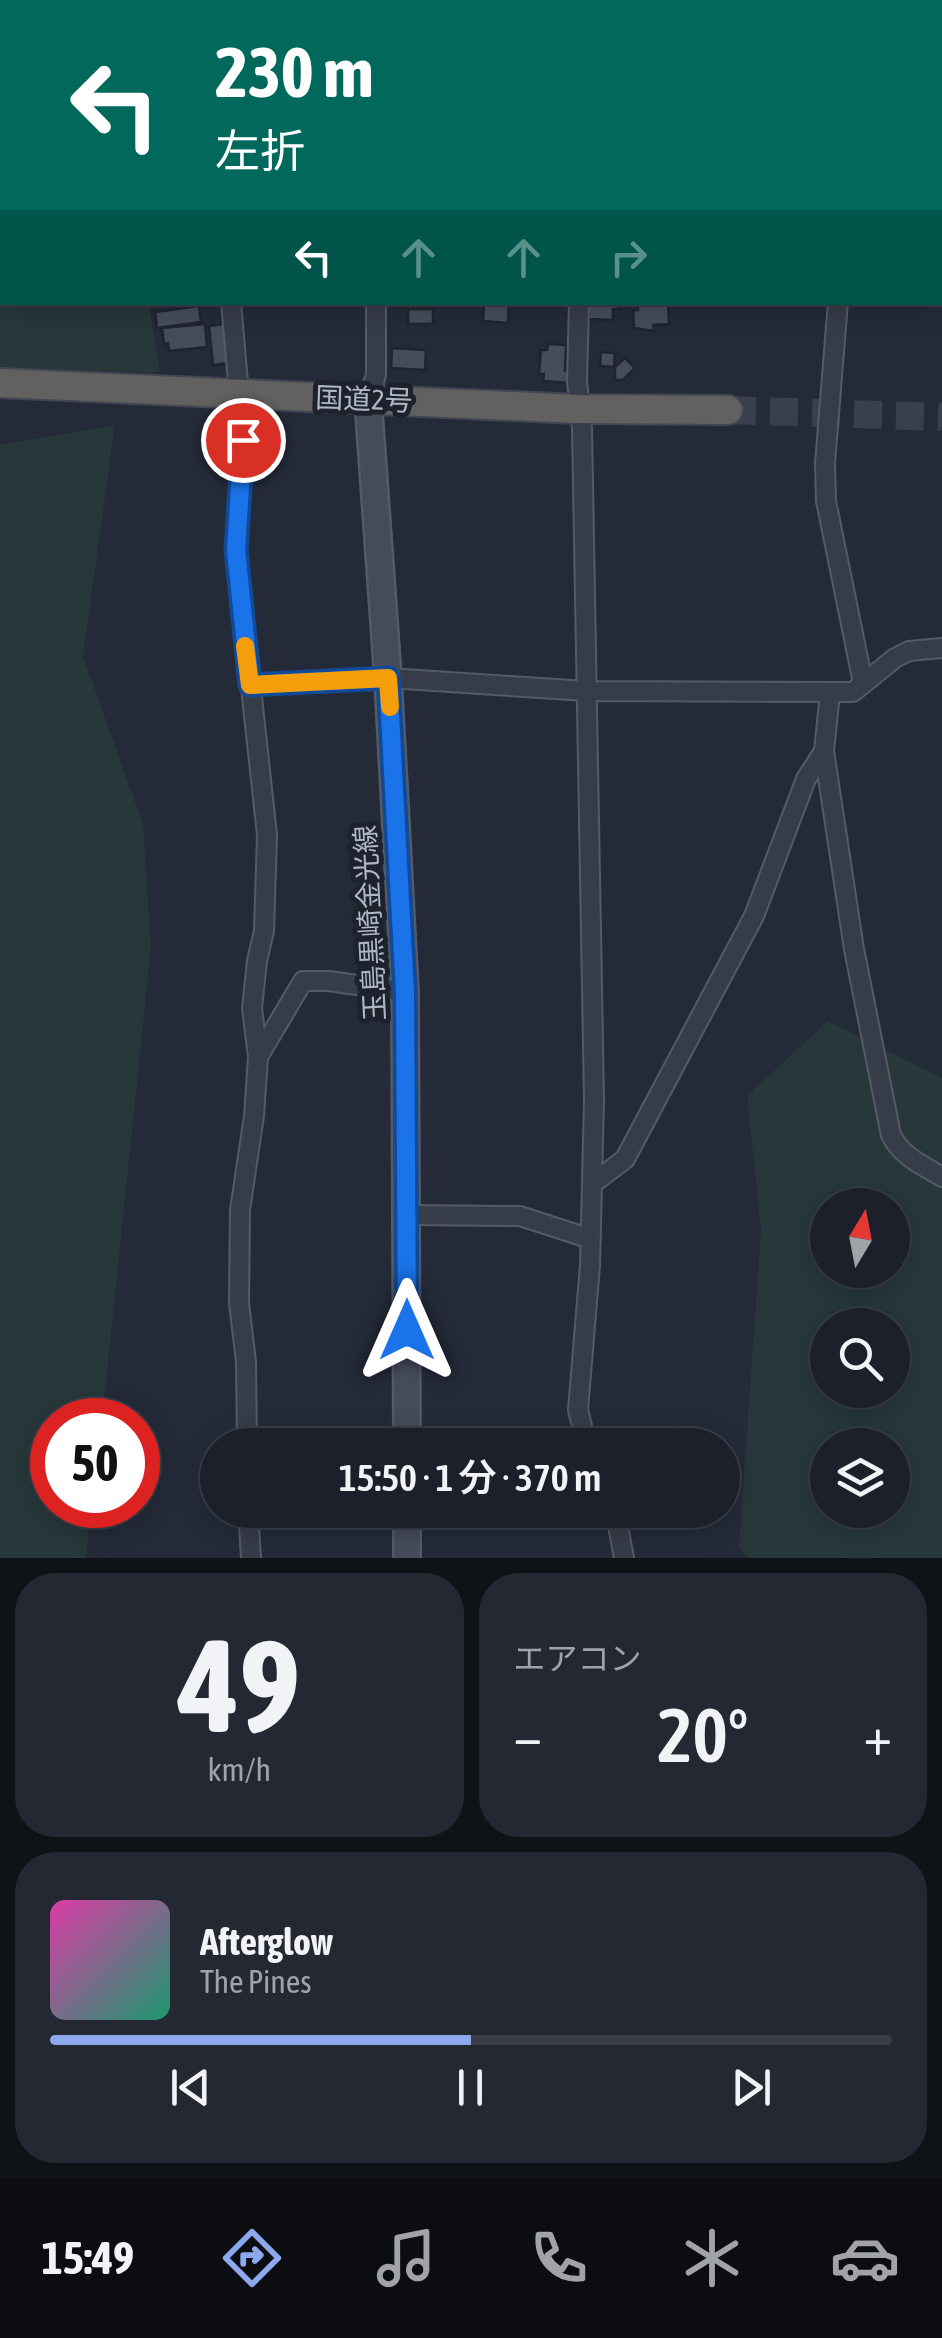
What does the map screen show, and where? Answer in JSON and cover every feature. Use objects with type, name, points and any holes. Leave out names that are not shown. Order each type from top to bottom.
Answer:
[{"type":"highway","name":"国道2号","points":[[0,384],[578,408],[728,410]]},
{"type":"main road","name":"玉島黒崎金光線","points":[[368,399],[405,992],[407,1428]]},
{"type":"main road","points":[[407,1528],[407,1558]]},
{"type":"street","points":[[231,305],[243,440],[236,550],[266,835],[264,932],[256,961],[252,1008],[258,1057],[240,1210],[238,1265],[247,1428]]},
{"type":"street","points":[[368,399],[376,375],[376,305]]},
{"type":"street","points":[[578,305],[594,1100],[591,1239],[578,1410],[582,1428]]},
{"type":"street","points":[[838,305],[825,463],[826,501],[863,684]]},
{"type":"street","points":[[250,685],[388,678],[586,690],[853,692],[894,658],[910,651],[942,648]]},
{"type":"street","points":[[830,693],[824,752],[854,949],[891,1135],[906,1156],[942,1176]]},
{"type":"street","points":[[592,1184],[625,1159],[754,916],[806,779],[824,752]]},
{"type":"street","points":[[258,1057],[303,980],[405,992]]},
{"type":"street","points":[[407,1216],[520,1216],[591,1239]]},
{"type":"street","points":[[249,1528],[251,1558]]},
{"type":"street","points":[[618,1528],[624,1558]]},
{"type":"shaded area","points":[[0,305],[149,305],[160,373],[0,368]]},
{"type":"shaded area","points":[[115,425],[83,656],[143,824],[151,948],[104,1398],[30,1398],[30,1528],[89,1528],[86,1558],[0,1558],[0,445]]},
{"type":"shaded area","points":[[828,1021],[942,1078],[942,1558],[747,1558],[739,1548],[761,1230],[747,1096]]},
{"type":"building","points":[[484,305],[509,305],[508,323],[483,321]]},
{"type":"building","points":[[589,305],[619,305],[619,309],[613,309],[613,320],[588,319]]},
{"type":"building","points":[[638,305],[668,305],[669,324],[653,325],[654,331],[634,328],[633,310],[638,310]]},
{"type":"building","points":[[199,306],[201,322],[157,328],[155,312]]},
{"type":"building","points":[[408,309],[433,309],[433,324],[408,324]]},
{"type":"building","points":[[205,324],[207,347],[169,351],[168,343],[164,344],[162,328]]},
{"type":"building","points":[[224,324],[228,363],[213,365],[209,326]]},
{"type":"building","points":[[548,344],[566,345],[565,371],[570,371],[569,383],[543,381],[544,374],[539,374],[541,350],[547,350]]},
{"type":"building","points":[[392,348],[426,350],[425,370],[391,368]]},
{"type":"building","points":[[601,352],[615,353],[614,367],[600,366]]},
{"type":"building","points":[[625,358],[635,368],[623,380],[615,380],[615,367]]},
{"type":"tunnel","points":[[728,410],[942,417]]},
{"type":"slow traffic","points":[[245,646],[250,685],[388,678],[390,707]]},
{"type":"route","points":[[243,440],[236,550],[250,685],[388,678],[405,992],[407,1330]]}]
